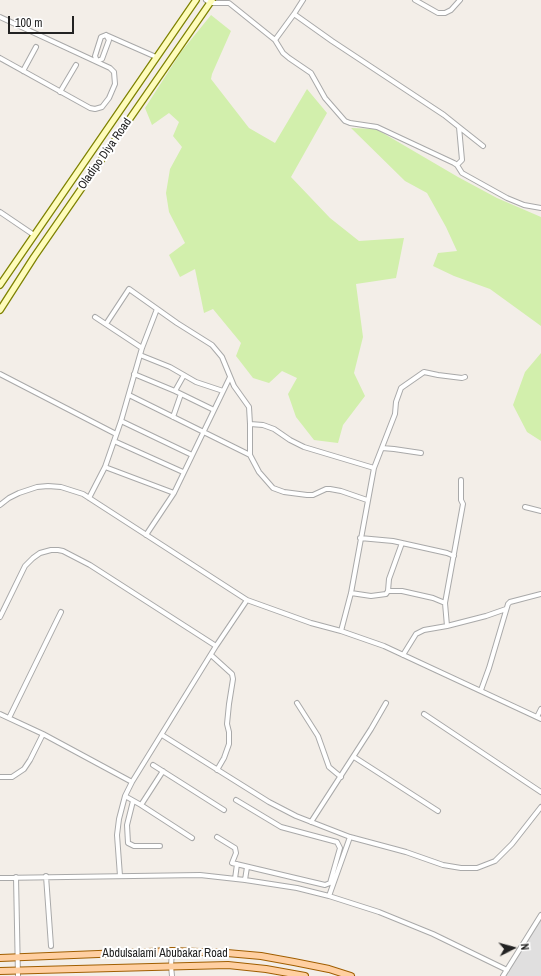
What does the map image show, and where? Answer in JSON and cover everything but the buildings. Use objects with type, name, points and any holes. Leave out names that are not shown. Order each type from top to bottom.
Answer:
[{"type":"main road","name":"Oladipo Diya Road","points":[[0,285],[196,0]]},
{"type":"main road","name":"Oladipo Diya Road","points":[[0,310],[34,257],[210,1]]},
{"type":"main road","name":"Abdulsalami Abubakar Road","points":[[0,958],[172,951],[227,953],[261,956],[322,968],[351,976]]},
{"type":"main road","name":"Abdulsalami Abubakar Road","points":[[0,971],[18,973],[228,965],[266,969],[305,976]]},
{"type":"street","points":[[274,40],[304,0]]},
{"type":"street","points":[[415,0],[429,10],[438,13],[445,13],[451,10],[460,0]]},
{"type":"street","points":[[210,1],[229,3],[274,40],[283,53],[311,73],[325,98],[343,120],[350,123],[377,127],[457,165],[462,173],[507,198],[524,205],[541,208]]},
{"type":"street","points":[[294,14],[444,115],[483,146]]},
{"type":"street","points":[[0,17],[110,68],[115,77],[114,88],[102,107],[94,109],[90,108],[0,58]]},
{"type":"street","points":[[106,35],[156,57]]},
{"type":"street","points":[[97,61],[95,56],[101,37],[106,35]]},
{"type":"street","points":[[97,61],[102,60],[110,40],[106,35]]},
{"type":"street","points":[[23,71],[36,47]]},
{"type":"street","points":[[60,92],[76,65]]},
{"type":"street","points":[[457,165],[462,160],[459,127]]},
{"type":"street","points":[[0,212],[34,235]]},
{"type":"street","points":[[106,324],[129,289],[212,345],[224,360],[234,386],[249,407],[250,455],[259,472],[273,488],[284,492],[313,495],[326,489],[330,489],[341,491],[367,500]]},
{"type":"street","points":[[89,498],[105,467],[129,396],[142,348],[157,309]]},
{"type":"street","points":[[95,317],[142,348]]},
{"type":"street","points":[[140,355],[170,367],[196,382],[223,391]]},
{"type":"street","points":[[341,631],[350,593],[374,468],[395,412],[396,402],[402,386],[424,372],[438,376],[466,377]]},
{"type":"street","points":[[0,374],[116,434]]},
{"type":"street","points":[[134,374],[175,391],[214,410]]},
{"type":"street","points":[[175,391],[184,375]]},
{"type":"street","points":[[146,535],[174,493],[230,377]]},
{"type":"street","points":[[173,417],[181,394]]},
{"type":"street","points":[[129,396],[250,455]]},
{"type":"street","points":[[121,421],[192,455]]},
{"type":"street","points":[[250,424],[274,429],[290,440],[304,447],[374,468]]},
{"type":"street","points":[[114,441],[183,472]]},
{"type":"street","points":[[382,448],[421,453]]},
{"type":"street","points":[[105,467],[174,493]]},
{"type":"street","points":[[446,626],[445,602],[462,504],[461,480]]},
{"type":"street","points":[[0,505],[19,493],[30,489],[48,486],[61,487],[83,494],[248,600],[311,624],[341,631],[371,641],[481,690],[539,718],[541,709]]},
{"type":"street","points":[[525,507],[541,511]]},
{"type":"street","points":[[360,538],[402,543],[447,553],[454,556]]},
{"type":"street","points":[[388,591],[391,574],[402,543]]},
{"type":"street","points":[[0,617],[25,566],[40,553],[58,550],[63,551],[90,565],[216,646]]},
{"type":"street","points":[[350,593],[371,596],[386,594],[388,591],[406,592],[445,602]]},
{"type":"street","points":[[481,690],[506,609],[510,602],[541,594]]},
{"type":"street","points":[[120,876],[117,835],[119,819],[125,796],[132,782],[216,646],[248,600]]},
{"type":"street","points":[[403,655],[416,634],[424,630],[486,616],[506,609]]},
{"type":"street","points":[[9,718],[61,612]]},
{"type":"street","points":[[211,655],[232,674],[233,679],[227,724],[230,732],[229,744],[224,758],[216,770]]},
{"type":"street","points":[[297,703],[318,736],[328,767],[341,777]]},
{"type":"street","points":[[311,822],[371,730],[386,704]]},
{"type":"street","points":[[0,714],[42,734],[132,782]]},
{"type":"street","points":[[424,714],[541,792]]},
{"type":"street","points":[[0,777],[12,777],[24,768],[30,760],[42,734]]},
{"type":"street","points":[[162,735],[216,770],[269,802],[296,816],[350,837],[406,852],[443,865],[461,868],[477,868],[495,861],[512,844],[541,807]]},
{"type":"street","points":[[354,756],[438,811]]},
{"type":"street","points":[[153,765],[224,810]]},
{"type":"street","points":[[140,805],[163,771]]},
{"type":"street","points":[[125,796],[192,838]]},
{"type":"street","points":[[217,837],[235,848],[236,853],[232,863],[328,885],[330,883],[340,848],[337,842],[281,827],[236,800]]},
{"type":"street","points":[[133,801],[127,825],[128,842],[134,846],[160,846]]},
{"type":"street","points":[[329,896],[350,837]]},
{"type":"street","points":[[234,879],[237,864]]},
{"type":"street","points":[[245,880],[247,867]]},
{"type":"street","points":[[0,878],[46,876],[200,875],[245,880],[303,890],[329,896],[379,912],[433,934],[507,970]]},
{"type":"street","points":[[46,876],[50,946]]},
{"type":"street","points":[[16,877],[18,973]]},
{"type":"street","points":[[504,976],[541,915]]},
{"type":"street","points":[[172,951],[172,976]]},
{"type":"shaded area","points":[[541,915],[541,976],[503,976]]},
{"type":"green space","points":[[211,15],[231,31],[211,79],[249,128],[275,143],[307,89],[327,113],[291,177],[330,218],[359,241],[404,238],[396,278],[356,284],[363,337],[354,373],[365,396],[343,425],[338,443],[314,440],[296,417],[288,394],[297,378],[282,371],[269,383],[253,378],[236,356],[241,343],[213,309],[204,313],[195,269],[180,277],[169,255],[185,243],[169,212],[166,193],[170,169],[182,147],[173,136],[179,122],[169,113],[152,125],[145,108],[181,52]]},
{"type":"green space","points":[[351,128],[376,129],[497,198],[541,217],[541,326],[490,289],[454,276],[433,266],[438,253],[457,251],[446,227],[427,193],[405,181]]},
{"type":"green space","points":[[541,353],[541,441],[527,432],[513,405],[525,372]]}]
